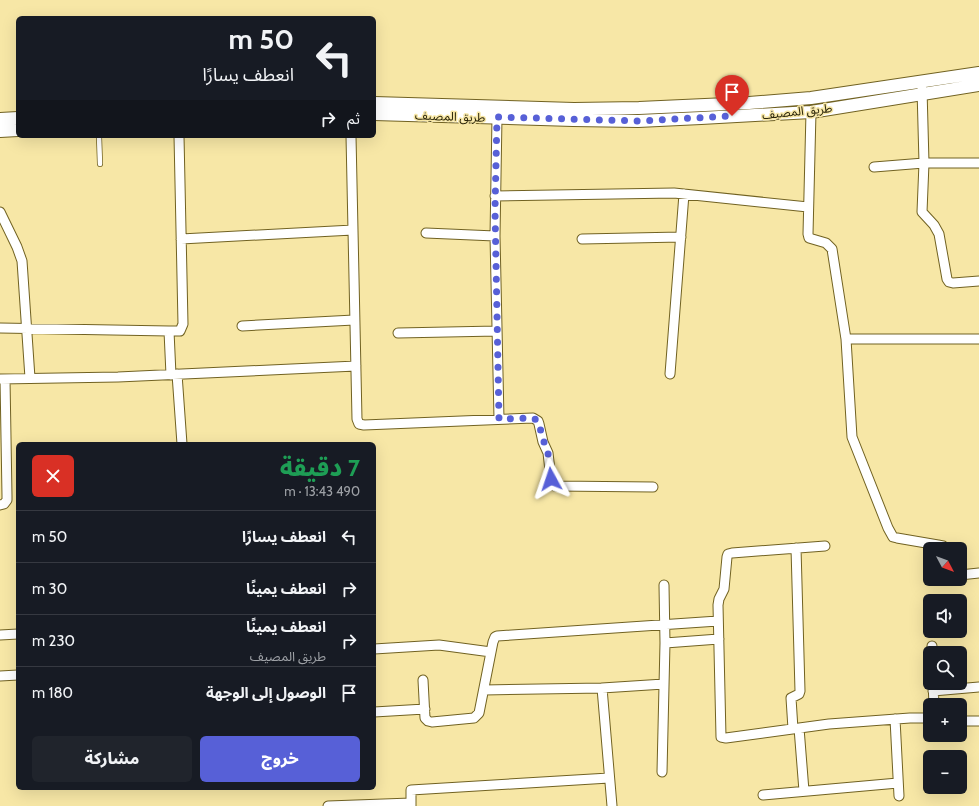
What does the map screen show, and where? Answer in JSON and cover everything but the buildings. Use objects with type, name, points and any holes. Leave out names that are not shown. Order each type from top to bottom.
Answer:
[{"type":"street","name":"طريق المصيف","points":[[376,114],[638,121],[811,112],[979,73]]},
{"type":"street","name":"طريق المصيف","points":[[376,103],[566,108],[639,108],[811,98],[922,87],[979,84]]},
{"type":"street","points":[[922,87],[924,163],[922,212],[940,234],[947,279],[949,282],[979,281]]},
{"type":"street","points":[[811,112],[808,207],[809,238],[826,243],[832,249],[846,339],[852,437],[888,528],[893,537],[923,542]]},
{"type":"street","points":[[497,117],[495,236],[499,419]]},
{"type":"street","points":[[0,119],[16,118]]},
{"type":"street","points":[[0,131],[16,130]]},
{"type":"street","points":[[0,328],[180,331],[183,324],[179,138]]},
{"type":"street","points":[[351,138],[354,320],[358,422],[362,425],[533,418],[538,421],[548,453],[551,479],[555,486],[653,487]]},
{"type":"street","points":[[874,167],[924,163],[979,163]]},
{"type":"street","points":[[495,196],[674,193],[808,207]]},
{"type":"street","points":[[670,374],[684,194]]},
{"type":"street","points":[[0,212],[22,261],[30,378]]},
{"type":"street","points":[[181,239],[352,230]]},
{"type":"street","points":[[426,233],[495,236]]},
{"type":"street","points":[[582,239],[681,237]]},
{"type":"street","points":[[242,326],[354,320]]},
{"type":"street","points":[[169,331],[182,442]]},
{"type":"street","points":[[398,333],[497,331]]},
{"type":"street","points":[[846,339],[979,339]]},
{"type":"street","points":[[0,505],[4,504],[8,496],[2,379],[174,375],[356,366]]},
{"type":"street","points":[[825,546],[728,554],[724,589],[719,599],[718,621],[721,737],[726,738],[895,719],[923,718]]},
{"type":"street","points":[[796,548],[800,690],[799,694],[791,698],[804,792]]},
{"type":"street","points":[[967,574],[979,573]]},
{"type":"street","points":[[662,772],[665,643],[664,585]]},
{"type":"street","points":[[423,680],[425,718],[430,722],[476,717],[479,713],[494,639],[497,636],[718,621]]},
{"type":"street","points":[[0,636],[16,634]]},
{"type":"street","points":[[665,643],[719,639]]},
{"type":"street","points":[[376,649],[439,645],[491,652]]},
{"type":"street","points":[[0,676],[16,675]]},
{"type":"street","points":[[484,690],[602,688],[664,684]]},
{"type":"street","points":[[967,687],[979,687]]},
{"type":"street","points":[[602,688],[612,806]]},
{"type":"street","points":[[376,712],[425,709]]},
{"type":"street","points":[[895,719],[899,796]]},
{"type":"street","points":[[967,721],[979,721]]},
{"type":"street","points":[[328,806],[411,804],[411,790],[610,778]]},
{"type":"street","points":[[763,795],[898,783]]},
{"type":"lane","points":[[99,138],[100,164]]},
{"type":"route","points":[[551,479],[548,453],[538,421],[533,418],[499,419],[495,210],[497,117],[638,121],[732,116]]}]
